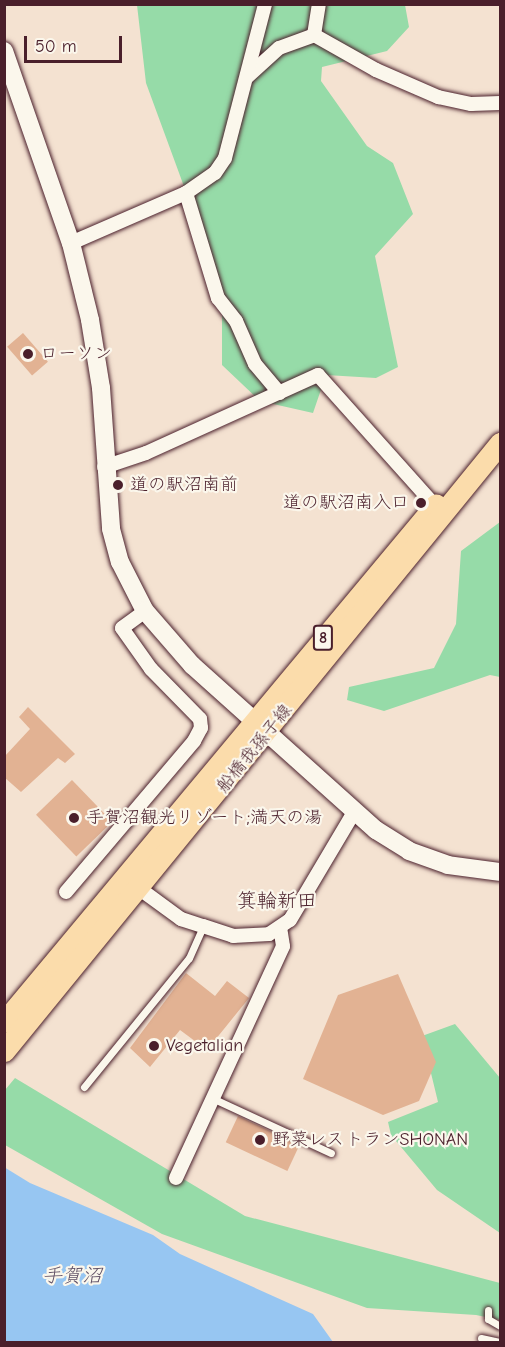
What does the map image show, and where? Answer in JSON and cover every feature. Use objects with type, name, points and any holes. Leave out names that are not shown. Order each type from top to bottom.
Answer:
[{"type":"main road","name":"船橋我孫子線","points":[[4,1051],[95,926],[140,889],[260,728],[435,506],[501,441]]},
{"type":"main road","name":"船橋我孫子線","points":[[4,1022],[95,926],[501,441]]},
{"type":"street","points":[[70,243],[186,193],[215,173],[225,158],[265,4]]},
{"type":"street","points":[[315,35],[319,4]]},
{"type":"street","points":[[247,77],[279,48],[315,35]]},
{"type":"street","points":[[315,35],[368,66],[438,97],[471,104],[501,103]]},
{"type":"street","points":[[4,51],[70,243],[90,320],[101,388],[104,467],[111,529],[120,562],[145,611],[170,644],[354,812],[409,850],[448,865],[501,872]]},
{"type":"street","points":[[186,193],[218,298],[236,321],[255,364],[279,393]]},
{"type":"street","points":[[104,467],[146,453],[318,375],[435,506]]},
{"type":"street","points":[[66,891],[194,741],[201,728],[200,718],[151,669],[122,627],[145,611]]},
{"type":"street","points":[[140,889],[181,919],[203,927],[256,937],[290,920],[303,900],[319,867],[354,812]]},
{"type":"street","points":[[176,1178],[283,946],[280,927]]},
{"type":"lane","points":[[84,1087],[189,958],[203,927]]},
{"type":"lane","points":[[212,1098],[331,1153]]},
{"type":"lane","points":[[488,1310],[488,1319],[501,1326]]},
{"type":"lane","points":[[482,1338],[500,1342]]},
{"type":"green space","points":[[137,5],[405,5],[409,27],[387,51],[322,67],[321,81],[367,146],[393,163],[413,214],[375,256],[398,367],[376,378],[326,375],[313,413],[260,401],[222,365],[222,290],[146,83]]},
{"type":"green space","points":[[500,522],[500,677],[490,675],[384,711],[347,700],[349,687],[434,668],[456,624],[461,551]]},
{"type":"green space","points":[[455,1024],[500,1078],[500,1233],[437,1190],[391,1135],[388,1122],[438,1102],[422,1036]]},
{"type":"green space","points":[[15,1078],[245,1216],[500,1283],[500,1320],[476,1315],[367,1308],[162,1234],[5,1145],[5,1090]]},
{"type":"water","name":"手賀沼","points":[[4,1167],[30,1183],[153,1235],[180,1254],[313,1314],[333,1342],[5,1342]]},
{"type":"building","points":[[23,333],[48,362],[32,375],[7,347]]},
{"type":"building","points":[[28,707],[75,754],[65,763],[58,758],[21,792],[4,777],[4,757],[30,729],[19,717]]},
{"type":"building","name":"手賀沼観光リゾート;満天の湯","points":[[72,780],[112,822],[76,856],[36,815]]},
{"type":"building","points":[[186,973],[215,996],[227,981],[249,998],[207,1050],[180,1030],[150,1067],[130,1048]]},
{"type":"building","points":[[398,974],[436,1062],[419,1101],[383,1115],[303,1079],[338,995]]},
{"type":"building","points":[[238,1116],[300,1145],[287,1171],[226,1142]]},
{"type":"place","name":"ローソン","points":[[28,354]]},
{"type":"place","name":"道の駅沼南前","points":[[118,485]]},
{"type":"place","name":"道の駅沼南入口","points":[[421,503]]},
{"type":"place","name":"手賀沼観光リゾート;満天の湯","points":[[74,818]]},
{"type":"place","name":"Vegetalian","points":[[154,1046]]},
{"type":"place","name":"野菜レストランSHONAN","points":[[260,1140]]},
{"type":"district","name":"箕輪新田","points":[[277,900]]}]
